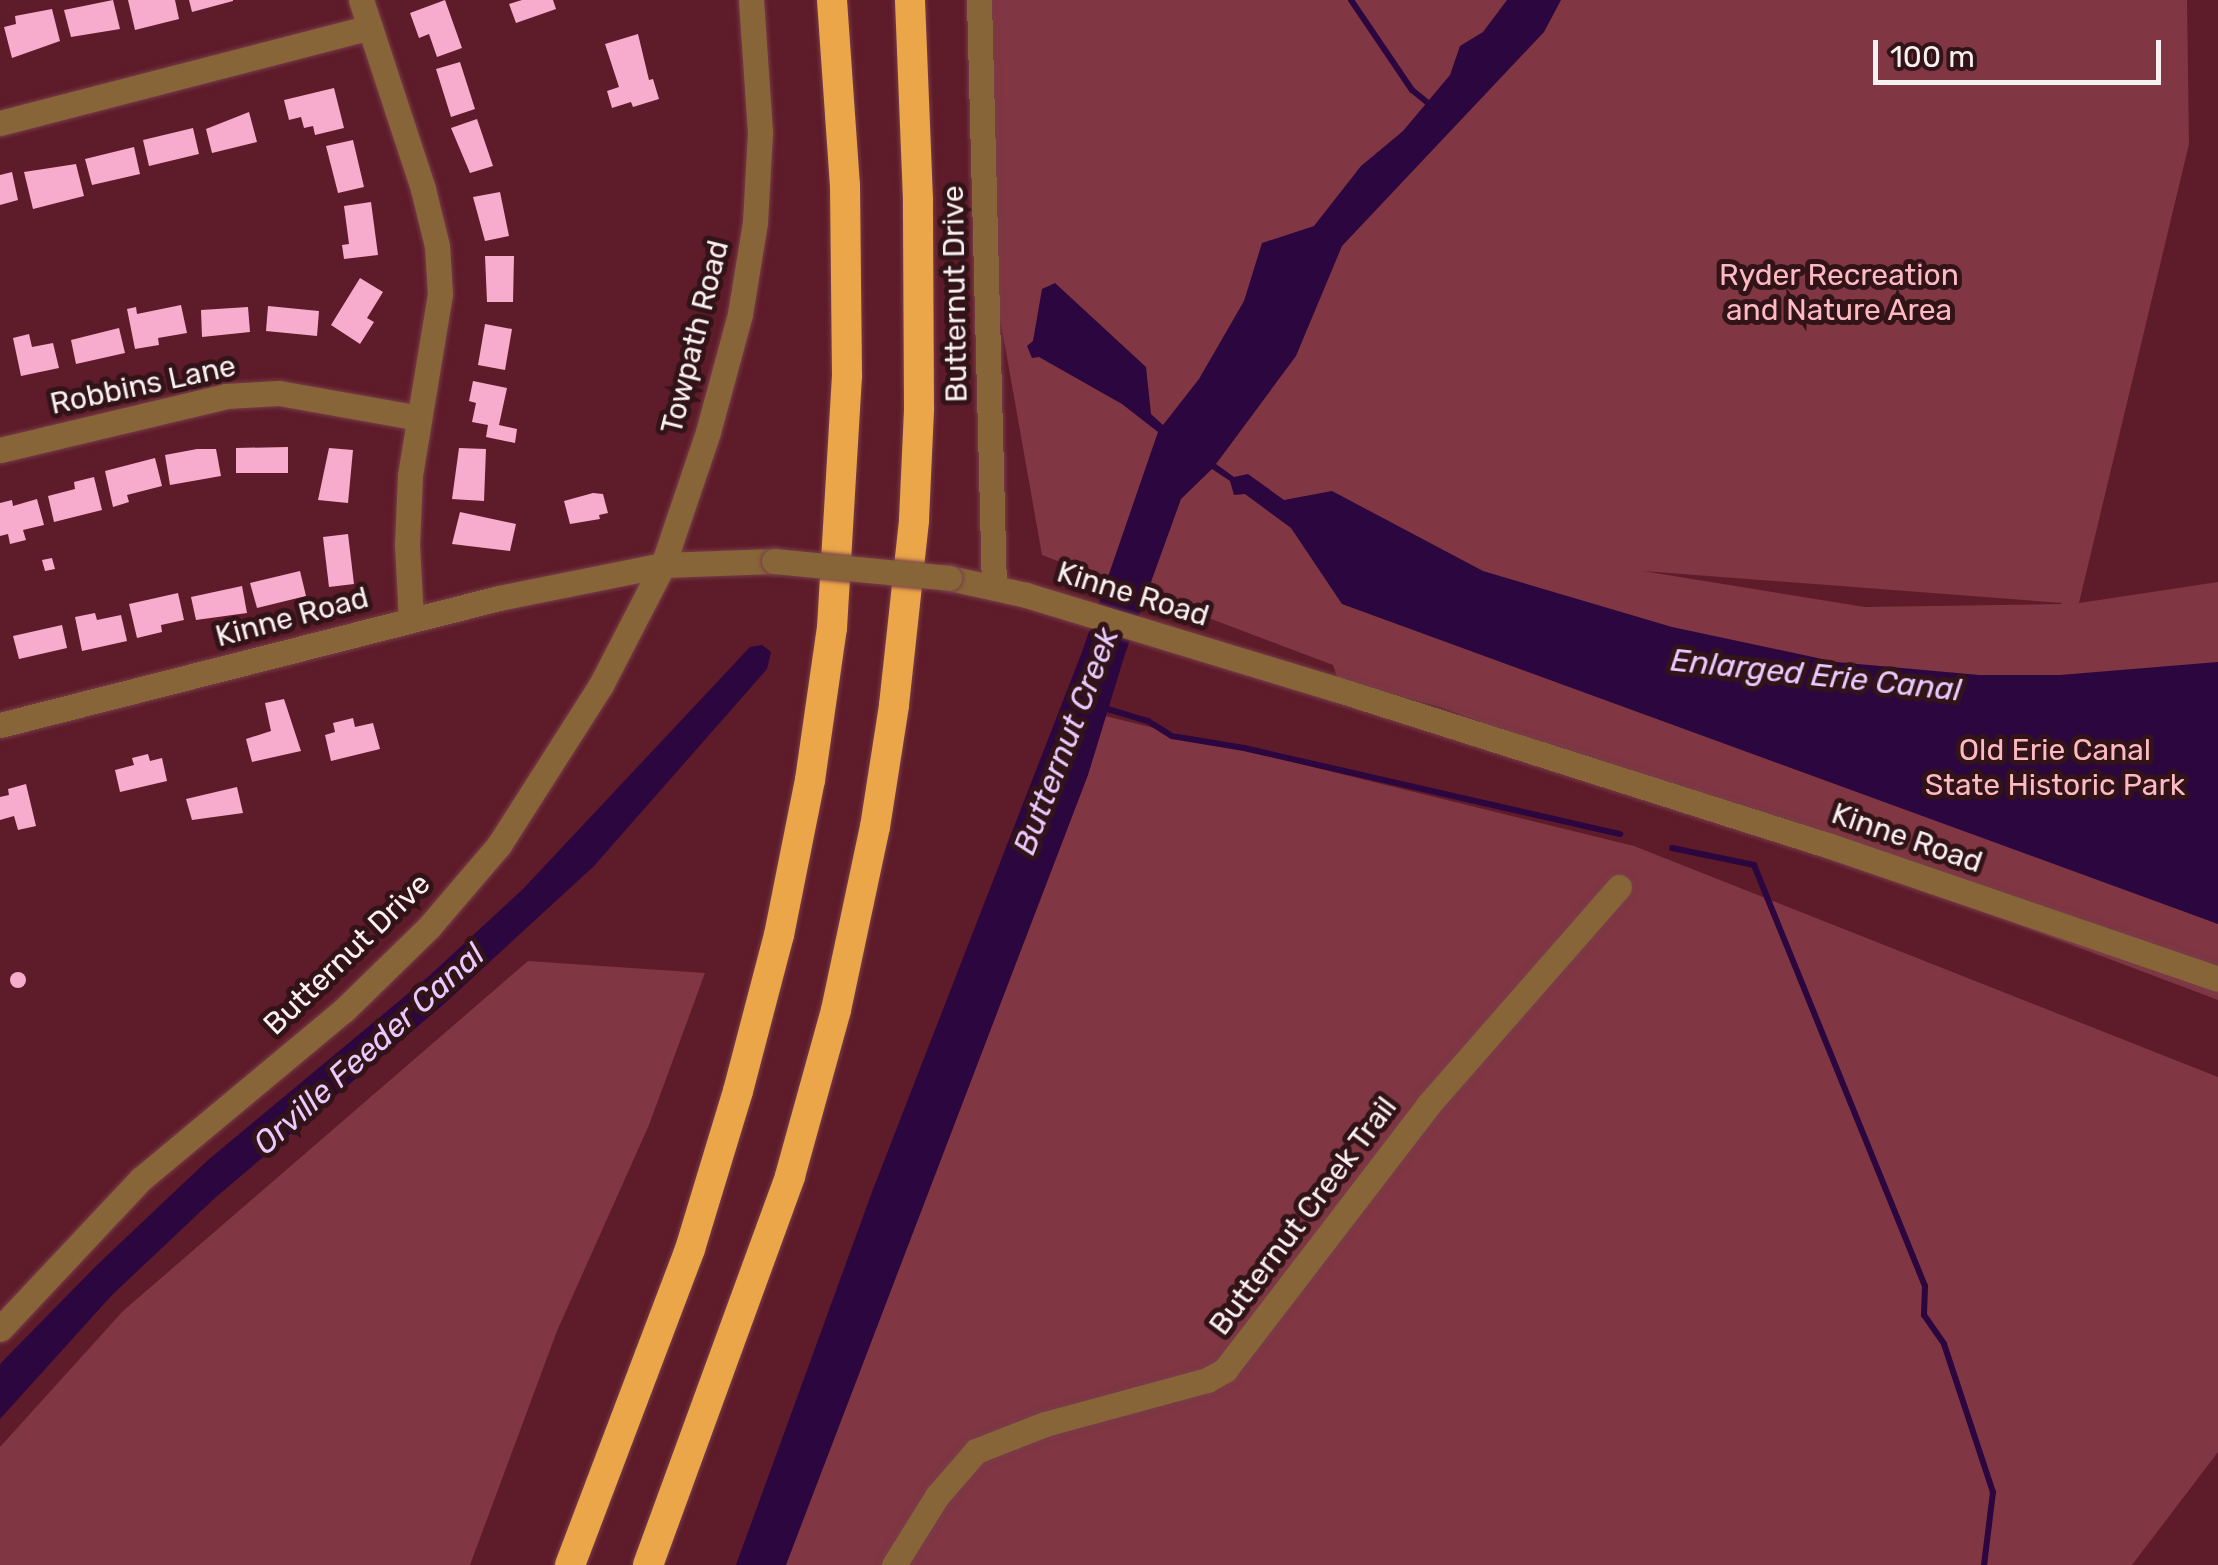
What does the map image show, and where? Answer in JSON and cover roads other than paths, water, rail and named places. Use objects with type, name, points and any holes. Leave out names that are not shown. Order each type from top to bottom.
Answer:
[{"type":"highway","points":[[570,1565],[690,1248],[733,1109],[780,936],[810,780],[832,628],[847,376],[845,186],[832,0]]},
{"type":"highway","points":[[648,1565],[790,1176],[836,1010],[876,828],[914,520],[919,408],[919,219],[910,0]]},
{"type":"street","points":[[360,0],[423,189],[437,246],[440,294],[419,418],[406,545],[411,618]]},
{"type":"street","name":"Towpath Road","points":[[663,564],[720,390],[750,258],[760,132],[751,0]]},
{"type":"street","name":"Butternut Drive","points":[[980,0],[994,587]]},
{"type":"street","points":[[0,123],[370,27]]},
{"type":"street","name":"Robbins Lane","points":[[0,450],[226,396],[279,393],[419,418]]},
{"type":"street","name":"Kinne Road","points":[[0,725],[411,618],[663,564],[774,561],[949,578],[994,587],[1199,647],[1830,846],[2218,980]]},
{"type":"street","name":"Butternut Drive","points":[[0,1328],[140,1179],[344,1010],[429,927],[499,845],[556,758],[601,685],[663,564]]},
{"type":"street","name":"Butternut Creek Trail","points":[[894,1565],[936,1496],[976,1451],[1044,1424],[1207,1380],[1225,1370],[1428,1105],[1619,888]]},
{"type":"water","points":[[1507,0],[1561,0],[1544,32],[1342,246],[1296,356],[1216,464],[1234,477],[1248,474],[1284,500],[1332,491],[1483,571],[1672,627],[1836,662],[1979,675],[2060,675],[2218,662],[2218,924],[1342,604],[1291,528],[1245,494],[1234,495],[1230,481],[1212,469],[1181,499],[1125,654],[1088,775],[786,1565],[736,1565],[872,1192],[1082,652],[1158,432],[1122,404],[1039,357],[1032,358],[1027,346],[1033,341],[1042,289],[1055,283],[1146,367],[1151,414],[1163,425],[1199,379],[1244,301],[1262,243],[1314,226],[1361,166],[1403,131],[1450,75],[1460,46],[1483,32]]},
{"type":"water","name":"Orville Feeder Canal","points":[[762,645],[771,652],[767,669],[594,866],[444,1004],[216,1197],[112,1295],[0,1419],[0,1364],[95,1267],[208,1160],[428,977],[523,889],[750,647]]},
{"type":"waterway","points":[[1351,0],[1412,90],[1432,106]]},
{"type":"waterway","name":"Butternut Creek","points":[[1104,708],[1148,721],[1172,736],[1244,748],[1620,834]]},
{"type":"waterway","points":[[1672,848],[1754,865],[1925,1286],[1924,1315],[1944,1344],[1993,1492],[1984,1565]]},
{"type":"park label","name":"Ryder Recreation and Nature Area","points":[[1839,292]]},
{"type":"park label","name":"Old Erie Canal State Historic Park","points":[[2055,767]]},
{"type":"water label","name":"Enlarged Erie Canal","points":[[1816,675]]}]
